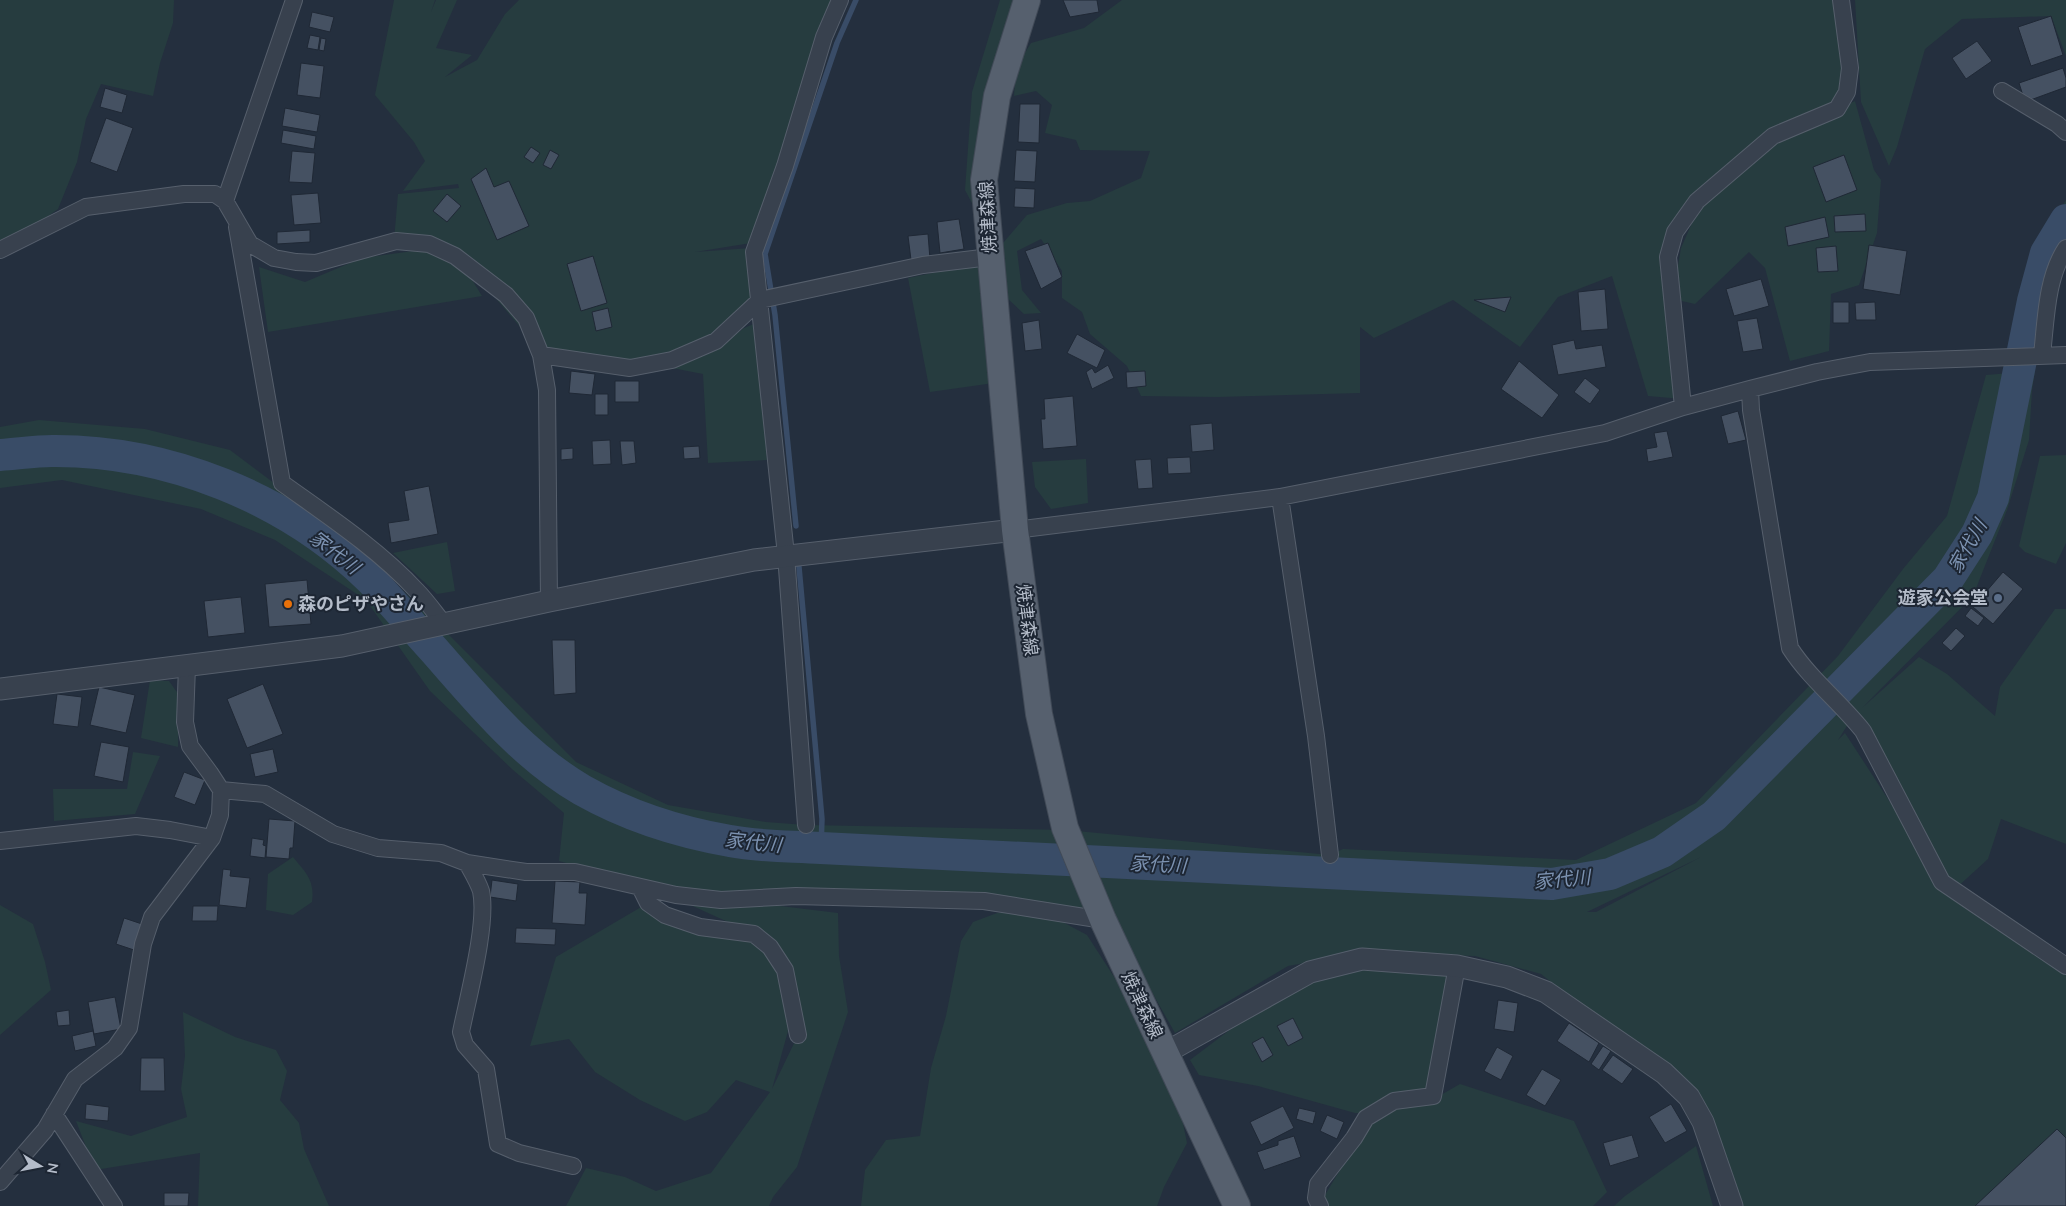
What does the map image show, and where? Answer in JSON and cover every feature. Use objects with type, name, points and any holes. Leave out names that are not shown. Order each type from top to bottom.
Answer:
[{"type":"main road","name":"焼津森線","points":[[1027,0],[997,96],[984,180],[1015,530],[1039,714],[1064,828],[1103,920],[1237,1206]]},
{"type":"street","points":[[225,201],[294,0]]},
{"type":"street","points":[[806,825],[786,556],[762,299],[754,252],[785,166],[824,37],[840,0]]},
{"type":"street","points":[[1683,407],[1668,256],[1675,232],[1697,201],[1773,136],[1837,108],[1847,92],[1850,68],[1841,0]]},
{"type":"street","points":[[2002,91],[2057,124],[2066,132]]},
{"type":"street","points":[[0,250],[86,207],[184,194],[215,194],[225,201],[250,244],[274,258],[316,263],[396,241],[429,244],[455,256],[506,295],[526,318],[541,355],[547,390],[549,601]]},
{"type":"street","points":[[235,218],[282,484],[345,528],[417,590],[436,625]]},
{"type":"street","points":[[2042,355],[2051,289],[2060,257],[2066,248]]},
{"type":"street","points":[[541,355],[630,368],[672,360],[716,341],[762,299],[923,265],[990,257]]},
{"type":"street","points":[[0,689],[342,646],[549,601],[754,560],[1280,497],[1606,433],[1683,407],[1817,372],[1870,362],[2066,354]]},
{"type":"street","points":[[1750,389],[1751,410],[1790,648],[1801,664],[1847,710],[1862,731],[1942,882],[2066,966]]},
{"type":"street","points":[[1280,497],[1316,736],[1330,855]]},
{"type":"street","points":[[0,1182],[45,1130],[75,1079],[114,1048],[129,1028],[143,944],[152,917],[212,838],[220,815],[221,790],[190,746],[185,722],[187,666]]},
{"type":"street","points":[[221,790],[265,794],[333,834],[378,848],[441,853],[467,863],[526,872],[575,872],[676,895],[721,900],[796,896],[984,901],[1103,920]]},
{"type":"street","points":[[0,841],[136,826],[212,838]]},
{"type":"street","points":[[467,863],[480,891],[482,908],[479,939],[461,1032],[465,1044],[486,1069],[498,1144],[520,1153],[573,1166]]},
{"type":"street","points":[[640,887],[648,903],[665,915],[700,927],[754,934],[770,947],[786,970],[798,1035]]},
{"type":"street","points":[[1165,1053],[1310,972],[1362,959],[1398,960],[1457,966],[1507,977],[1546,992],[1664,1073],[1689,1097],[1703,1122],[1732,1206]]},
{"type":"street","points":[[1320,1206],[1316,1198],[1318,1184],[1354,1138],[1366,1118],[1394,1101],[1433,1096],[1457,966]]},
{"type":"street","points":[[54,1114],[114,1206]]},
{"type":"green space","points":[[0,0],[174,0],[173,23],[160,63],[153,96],[101,84],[86,119],[77,162],[58,209],[36,225],[0,241]]},
{"type":"green space","points":[[394,0],[435,0],[431,12],[436,0],[457,0],[436,48],[472,55],[445,77],[477,60],[505,14],[519,0],[832,0],[787,131],[774,181],[751,243],[695,252],[751,248],[752,296],[711,344],[664,362],[545,356],[451,246],[394,241],[398,194],[459,188],[458,184],[403,191],[425,161],[414,142],[375,95]]},
{"type":"green space","points":[[1000,0],[1018,0],[975,209],[965,190],[972,92]]},
{"type":"green space","points":[[1122,0],[1841,0],[1847,92],[1811,122],[1855,101],[1874,170],[1881,180],[1877,233],[1859,285],[1831,294],[1829,351],[1790,361],[1765,268],[1749,252],[1695,304],[1673,299],[1682,399],[1648,396],[1612,276],[1558,297],[1520,347],[1453,300],[1374,338],[1360,327],[1360,393],[1217,397],[1141,396],[1127,366],[1090,334],[1082,312],[1062,298],[1062,271],[1041,239],[1017,251],[1022,290],[1041,313],[1024,314],[1006,297],[999,274],[1003,243],[1027,215],[1067,203],[1090,201],[1141,178],[1150,151],[1080,150],[1076,140],[1045,133],[1052,105],[1036,91],[1014,96],[1016,67],[1031,43],[1084,28]],"holes":[[[1703,198],[1681,248],[1673,296],[1675,232]]]},
{"type":"green space","points":[[1855,0],[2066,0],[2066,56],[2051,16],[1962,19],[1925,49],[1897,147],[1889,166],[1861,102]]},
{"type":"green space","points":[[2066,200],[2066,245],[2041,342],[2013,336],[2039,246]]},
{"type":"green space","points":[[428,249],[466,270],[482,296],[268,332],[259,267],[305,282],[362,258]]},
{"type":"green space","points":[[981,263],[994,383],[930,392],[908,278]]},
{"type":"green space","points":[[756,323],[767,460],[708,463],[703,374],[672,368],[715,351],[744,328]]},
{"type":"green space","points":[[2035,371],[2029,440],[2007,510],[1973,596],[1862,708],[1919,657],[1947,674],[1995,716],[2000,687],[2055,609],[2066,609],[2066,844],[2001,819],[1988,859],[1954,890],[2066,959],[2066,1206],[1732,1206],[1689,1092],[1541,974],[1475,956],[1360,953],[1288,966],[1175,1033],[1109,916],[1042,911],[1087,935],[1171,1065],[1187,1143],[1164,1187],[1157,1206],[861,1206],[865,1170],[886,1140],[920,1136],[931,1068],[946,1016],[961,941],[973,922],[997,913],[1036,910],[722,899],[838,913],[839,956],[848,1012],[797,1167],[773,1197],[769,1206],[566,1206],[586,1168],[625,1177],[656,1191],[711,1173],[770,1092],[736,1080],[707,1112],[685,1121],[640,1100],[595,1072],[569,1039],[530,1046],[556,957],[648,903],[672,924],[752,933],[662,892],[684,894],[559,861],[564,813],[513,770],[430,691],[366,600],[275,540],[201,509],[62,480],[0,488],[0,427],[39,420],[145,429],[230,450],[310,510],[375,564],[576,762],[668,805],[766,822],[806,825],[1066,830],[1330,855],[1343,849],[1576,860],[1696,803],[1838,656],[1903,569],[1947,516],[1986,375]],"holes":[[[1852,718],[1942,882],[1845,733],[1838,740]],[[1701,857],[1596,912],[1587,912]],[[786,977],[800,996],[798,1035],[772,1089],[788,1031]]]},
{"type":"green space","points":[[2066,455],[2066,543],[2056,564],[2025,552],[2019,546],[2040,456]]},
{"type":"green space","points":[[1086,459],[1088,503],[1051,509],[1035,487],[1032,462]]},
{"type":"green space","points":[[447,542],[455,591],[437,594],[393,553]]},
{"type":"green space","points":[[150,680],[169,681],[179,695],[178,747],[141,738]]},
{"type":"green space","points":[[133,752],[160,756],[135,814],[54,821],[53,789],[127,789]]},
{"type":"green space","points":[[293,857],[306,872],[311,882],[312,902],[293,915],[266,910],[268,874]]},
{"type":"green space","points":[[0,905],[33,924],[45,962],[51,990],[0,1035]]},
{"type":"green space","points":[[1372,960],[1448,965],[1434,1099],[1460,1084],[1574,1121],[1607,1192],[1593,1206],[1326,1206],[1322,1200],[1374,1113],[1355,1113],[1258,1086],[1199,1075],[1190,1060],[1231,1029],[1312,978]]},
{"type":"green space","points":[[183,1012],[235,1037],[276,1050],[287,1071],[280,1100],[299,1123],[304,1149],[329,1206],[198,1206],[200,1153],[95,1170],[76,1121],[131,1136],[187,1117],[181,1089],[185,1056]]},
{"type":"green space","points":[[1696,1146],[1713,1206],[1614,1206],[1625,1196]]},
{"type":"building","points":[[1063,0],[1097,0],[1099,12],[1070,17]]},
{"type":"building","points":[[312,12],[334,17],[330,32],[309,27]]},
{"type":"building","points":[[2051,16],[2063,55],[2031,66],[2018,27]]},
{"type":"building","points":[[310,35],[320,37],[318,50],[307,48]]},
{"type":"building","points":[[321,38],[326,39],[324,51],[319,50]]},
{"type":"building","points":[[1977,41],[1992,61],[1966,79],[1952,58]]},
{"type":"building","points":[[301,63],[324,66],[320,98],[297,95]]},
{"type":"building","points":[[2063,68],[2066,87],[2025,102],[2019,83]]},
{"type":"building","points":[[105,88],[127,95],[122,113],[100,107]]},
{"type":"building","points":[[1020,104],[1040,104],[1039,143],[1018,142]]},
{"type":"building","points":[[285,108],[320,115],[317,132],[282,126]]},
{"type":"building","points":[[106,118],[133,128],[117,172],[90,162]]},
{"type":"building","points":[[283,130],[316,136],[314,149],[281,143]]},
{"type":"building","points":[[531,147],[540,153],[533,163],[524,157]]},
{"type":"building","points":[[550,150],[559,155],[551,169],[543,165]]},
{"type":"building","points":[[1016,150],[1037,151],[1035,182],[1014,181]]},
{"type":"building","points":[[292,151],[315,153],[312,183],[289,182]]},
{"type":"building","points":[[1844,155],[1857,190],[1826,202],[1813,167]]},
{"type":"building","points":[[486,168],[494,187],[509,181],[529,226],[497,240],[471,179]]},
{"type":"building","points":[[1015,188],[1035,189],[1034,208],[1014,207]]},
{"type":"building","points":[[318,193],[321,223],[294,225],[291,195]]},
{"type":"building","points":[[447,194],[461,206],[447,222],[433,211]]},
{"type":"building","points":[[1865,214],[1866,231],[1835,232],[1834,216]]},
{"type":"building","points":[[1825,217],[1829,237],[1788,246],[1785,227]]},
{"type":"building","points":[[959,219],[964,249],[940,253],[937,222]]},
{"type":"building","points":[[310,230],[310,242],[277,244],[277,232]]},
{"type":"building","points":[[928,234],[930,259],[911,260],[908,236]]},
{"type":"building","points":[[1048,243],[1062,277],[1041,289],[1025,251]]},
{"type":"building","points":[[1869,245],[1907,251],[1900,295],[1863,289]]},
{"type":"building","points":[[1836,246],[1838,271],[1818,272],[1816,248]]},
{"type":"building","points":[[593,256],[607,303],[581,311],[567,264]]},
{"type":"building","points":[[1761,279],[1769,306],[1734,316],[1726,289]]},
{"type":"building","points":[[1605,289],[1608,329],[1581,331],[1578,292]]},
{"type":"building","points":[[1511,297],[1505,312],[1474,300]]},
{"type":"building","points":[[1833,302],[1849,302],[1849,323],[1833,323]]},
{"type":"building","points":[[1875,302],[1876,320],[1856,320],[1855,303]]},
{"type":"building","points":[[608,308],[612,327],[596,331],[592,312]]},
{"type":"building","points":[[1757,318],[1763,349],[1743,352],[1737,321]]},
{"type":"building","points":[[1039,320],[1042,349],[1025,351],[1022,323]]},
{"type":"building","points":[[1077,334],[1105,350],[1097,368],[1067,353]]},
{"type":"building","points":[[1574,340],[1576,349],[1602,345],[1606,367],[1558,375],[1552,345]]},
{"type":"building","points":[[1519,361],[1559,395],[1542,418],[1501,389]]},
{"type":"building","points":[[1108,365],[1114,378],[1092,389],[1086,372],[1092,368],[1095,373]]},
{"type":"building","points":[[571,371],[595,374],[592,395],[569,393]]},
{"type":"building","points":[[1145,371],[1146,386],[1127,388],[1126,372]]},
{"type":"building","points":[[1585,378],[1600,390],[1590,404],[1574,392]]},
{"type":"building","points":[[615,381],[639,381],[639,402],[615,402]]},
{"type":"building","points":[[595,394],[608,394],[608,415],[595,415]]},
{"type":"building","points":[[1073,396],[1077,446],[1043,449],[1041,419],[1045,419],[1044,399]]},
{"type":"building","points":[[1738,411],[1746,440],[1728,444],[1721,416]]},
{"type":"building","points":[[1212,423],[1214,450],[1192,452],[1190,425]]},
{"type":"building","points":[[1667,431],[1673,457],[1648,462],[1646,449],[1657,447],[1654,433]]},
{"type":"building","points":[[610,440],[611,464],[593,465],[592,441]]},
{"type":"building","points":[[620,441],[634,441],[636,463],[622,465]]},
{"type":"building","points":[[699,446],[700,458],[684,459],[683,447]]},
{"type":"building","points":[[573,448],[573,459],[561,460],[561,449]]},
{"type":"building","points":[[1190,457],[1191,473],[1168,474],[1167,458]]},
{"type":"building","points":[[1151,459],[1153,488],[1138,489],[1135,460]]},
{"type":"building","points":[[429,486],[438,534],[391,543],[388,523],[409,520],[404,491]]},
{"type":"building","name":"遊家公会堂","points":[[2003,572],[2023,589],[1993,624],[1973,607]]},
{"type":"building","name":"森のピザやさん","points":[[307,580],[311,624],[269,627],[265,584]]},
{"type":"building","points":[[241,597],[245,633],[208,637],[204,601]]},
{"type":"building","points":[[1971,608],[1984,618],[1978,626],[1965,616]]},
{"type":"building","points":[[1956,628],[1965,636],[1951,651],[1942,643]]},
{"type":"building","points":[[552,640],[575,640],[576,693],[554,695]]},
{"type":"building","points":[[263,684],[283,734],[247,748],[227,699]]},
{"type":"building","points":[[99,687],[135,695],[126,733],[90,725]]},
{"type":"building","points":[[57,694],[82,697],[78,727],[53,724]]},
{"type":"building","points":[[101,742],[129,747],[123,782],[94,776]]},
{"type":"building","points":[[273,749],[278,772],[255,777],[250,754]]},
{"type":"building","points":[[184,772],[205,780],[195,805],[174,797]]},
{"type":"building","points":[[269,819],[295,821],[293,848],[290,848],[289,859],[266,857]]},
{"type":"building","points":[[252,838],[264,840],[263,845],[266,846],[265,858],[250,856]]},
{"type":"building","points":[[223,869],[231,870],[230,876],[250,878],[246,908],[219,905]]},
{"type":"building","points":[[492,880],[518,884],[516,901],[490,897]]},
{"type":"building","points":[[555,881],[580,882],[579,893],[587,893],[585,925],[552,923]]},
{"type":"building","points":[[193,906],[218,906],[217,921],[192,921]]},
{"type":"building","points":[[124,918],[142,924],[134,950],[116,944]]},
{"type":"building","points":[[516,928],[556,929],[555,945],[515,943]]},
{"type":"building","points":[[115,997],[121,1029],[94,1034],[88,1002]]},
{"type":"building","points":[[1498,1000],[1518,1003],[1514,1032],[1494,1029]]},
{"type":"building","points":[[69,1010],[70,1025],[58,1026],[56,1012]]},
{"type":"building","points":[[1293,1018],[1303,1038],[1288,1046],[1277,1026]]},
{"type":"building","points":[[1569,1023],[1599,1043],[1589,1062],[1557,1041]]},
{"type":"building","points":[[93,1031],[96,1046],[75,1051],[72,1036]]},
{"type":"building","points":[[1263,1037],[1273,1055],[1262,1062],[1252,1043]]},
{"type":"building","points":[[1603,1046],[1611,1051],[1599,1070],[1591,1064]]},
{"type":"building","points":[[1497,1047],[1513,1056],[1501,1080],[1484,1071]]},
{"type":"building","points":[[1613,1055],[1633,1069],[1622,1084],[1602,1070]]},
{"type":"building","points":[[141,1058],[164,1058],[165,1091],[140,1091]]},
{"type":"building","points":[[1542,1069],[1561,1080],[1545,1106],[1526,1095]]},
{"type":"building","points":[[86,1104],[109,1107],[108,1121],[85,1119]]},
{"type":"building","points":[[1671,1104],[1687,1131],[1665,1143],[1649,1117]]},
{"type":"building","points":[[1283,1106],[1294,1128],[1261,1145],[1250,1122]]},
{"type":"building","points":[[1299,1108],[1316,1112],[1313,1124],[1296,1119]]},
{"type":"building","points":[[1327,1115],[1344,1122],[1337,1139],[1320,1131]]},
{"type":"building","points":[[2057,1129],[2066,1138],[2066,1206],[1975,1206]]},
{"type":"building","points":[[1632,1135],[1639,1157],[1610,1166],[1603,1143]]},
{"type":"building","points":[[1294,1136],[1301,1157],[1264,1170],[1257,1152],[1278,1145],[1278,1141]]},
{"type":"building","points":[[164,1193],[189,1193],[188,1206],[164,1206]]},
{"type":"waterway","points":[[796,526],[775,315],[765,254],[837,43],[856,0]]},
{"type":"waterway","name":"家代川","points":[[0,455],[52,451],[95,453],[139,459],[223,484],[263,502],[301,524],[337,550],[369,578],[502,726],[560,776],[617,808],[672,828],[741,843],[764,845],[1552,884],[1610,874],[1662,852],[1714,816],[1948,579],[1977,534],[1993,498],[2033,301],[2046,253],[2066,220]]},
{"type":"waterway","points":[[799,567],[822,819],[821,848]]},
{"type":"place","name":"遊家公会堂","points":[[1998,598]]},
{"type":"place","name":"森のピザやさん","points":[[288,604]]}]
